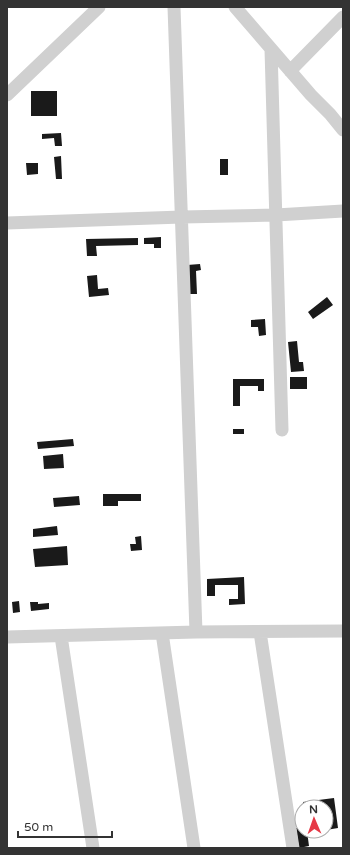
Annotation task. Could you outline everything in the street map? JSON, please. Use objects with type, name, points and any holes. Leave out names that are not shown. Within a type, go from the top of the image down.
[{"type":"street","points":[[7,95],[99,7]]},
{"type":"street","points":[[174,7],[196,632]]},
{"type":"street","points":[[235,7],[311,96],[330,114],[343,130]]},
{"type":"street","points":[[290,72],[343,17]]},
{"type":"street","points":[[271,49],[282,430]]},
{"type":"street","points":[[7,223],[182,216],[276,215],[343,211]]},
{"type":"street","points":[[7,637],[196,632],[343,631]]},
{"type":"street","points":[[260,632],[293,848]]},
{"type":"street","points":[[162,633],[194,848]]},
{"type":"street","points":[[61,636],[93,848]]},
{"type":"building","points":[[31,91],[57,91],[57,116],[31,116]]},
{"type":"building","points":[[61,133],[62,146],[55,146],[54,138],[42,139],[42,134]]},
{"type":"building","points":[[61,156],[62,179],[56,179],[54,157]]},
{"type":"building","points":[[220,159],[228,159],[228,175],[220,175]]},
{"type":"building","points":[[26,163],[38,163],[38,174],[27,175]]},
{"type":"building","points":[[161,237],[161,248],[154,248],[154,244],[144,244],[144,238]]},
{"type":"building","points":[[138,238],[138,245],[96,246],[97,256],[87,256],[86,239]]},
{"type":"building","points":[[200,264],[201,270],[196,271],[197,294],[189,294],[187,265]]},
{"type":"building","points":[[97,275],[98,289],[108,288],[109,295],[89,297],[87,276]]},
{"type":"building","points":[[327,297],[333,305],[313,319],[308,312]]},
{"type":"building","points":[[265,319],[266,335],[259,336],[258,327],[251,327],[251,320]]},
{"type":"building","points":[[297,341],[299,362],[303,362],[304,371],[291,372],[288,342]]},
{"type":"building","points":[[290,377],[307,377],[307,389],[290,389]]},
{"type":"building","points":[[233,379],[264,379],[264,391],[258,391],[258,386],[240,386],[240,406],[233,406]]},
{"type":"building","points":[[233,429],[244,429],[244,434],[233,434]]},
{"type":"building","points":[[73,439],[74,446],[38,449],[37,442]]},
{"type":"building","points":[[63,454],[64,468],[44,469],[43,456]]},
{"type":"building","points":[[103,494],[141,494],[141,501],[118,501],[118,506],[103,506]]},
{"type":"building","points":[[79,496],[80,505],[54,507],[53,498]]},
{"type":"building","points":[[57,526],[58,535],[33,537],[33,529]]},
{"type":"building","points":[[141,536],[142,550],[131,551],[130,544],[136,544],[135,537]]},
{"type":"building","points":[[67,546],[68,565],[35,567],[33,549]]},
{"type":"building","points":[[244,577],[245,604],[229,605],[229,599],[238,599],[238,585],[215,585],[215,596],[207,596],[207,579]]},
{"type":"building","points":[[19,601],[20,612],[13,613],[12,602]]},
{"type":"building","points":[[30,602],[38,602],[38,604],[49,603],[49,609],[31,611]]},
{"type":"building","points":[[334,798],[338,828],[334,829],[334,799],[326,799]]},
{"type":"building","points":[[298,839],[308,839],[309,846],[299,848]]}]
